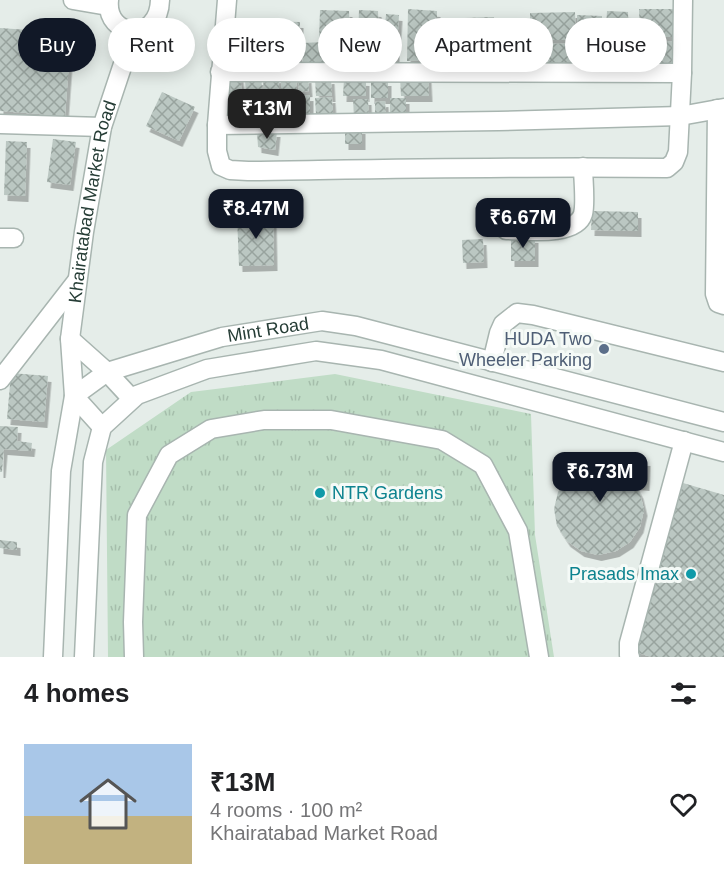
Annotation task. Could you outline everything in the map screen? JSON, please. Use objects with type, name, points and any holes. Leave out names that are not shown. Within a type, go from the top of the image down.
[{"type":"street","points":[[73,0],[109,3],[113,18]]},
{"type":"street","points":[[157,18],[160,11],[160,0]]},
{"type":"street","points":[[225,18],[227,0]]},
{"type":"street","points":[[682,0],[682,73],[678,152],[674,162],[667,168],[363,168],[248,171],[230,170],[221,166],[217,151],[220,72],[682,73]]},
{"type":"street","name":"Khairatabad Market Road","points":[[74,396],[70,339],[77,280],[102,127],[120,72]]},
{"type":"street","points":[[217,125],[680,116],[721,109],[720,261],[715,294],[718,303],[724,305]]},
{"type":"street","points":[[0,124],[102,127]]},
{"type":"street","points":[[506,230],[545,231],[570,228],[579,222],[584,212],[583,167]]},
{"type":"street","points":[[0,381],[77,280]]},
{"type":"street","points":[[492,362],[502,324],[517,313],[724,362]]},
{"type":"street","points":[[316,351],[322,321]]},
{"type":"street","name":"Mint Road","points":[[74,396],[108,372],[222,337],[322,321],[356,326],[724,422]]},
{"type":"street","points":[[70,339],[108,372],[132,399]]},
{"type":"street","name":"Mint Road","points":[[102,427],[137,395],[207,369],[316,351],[381,360],[724,452]]},
{"type":"street","points":[[74,396],[102,427],[93,462],[84,657]]},
{"type":"street","points":[[53,657],[61,471],[74,396]]},
{"type":"street","points":[[134,657],[137,515],[169,454],[211,429],[264,420],[331,420],[442,440],[483,465],[518,531],[539,657]]},
{"type":"street","points":[[630,657],[628,655],[629,643],[684,441]]},
{"type":"green space","name":"NTR Gardens","points":[[335,374],[531,414],[535,535],[554,657],[108,657],[106,450],[191,392]]},
{"type":"building","points":[[408,9],[437,11],[437,18],[414,18],[414,61],[407,61]]},
{"type":"building","points":[[639,9],[677,9],[679,37],[667,37],[667,18],[639,18]]},
{"type":"building","points":[[320,10],[349,11],[349,18],[320,18]]},
{"type":"building","points":[[359,10],[378,11],[378,18],[359,18]]},
{"type":"building","points":[[607,11],[628,12],[628,18],[607,18]]},
{"type":"building","points":[[575,12],[575,18],[565,18],[565,40],[553,40],[553,18],[530,18],[530,13]]},
{"type":"building","points":[[386,14],[399,15],[399,18],[386,18]]},
{"type":"building","points":[[577,15],[602,16],[602,18],[577,18]]},
{"type":"building","points":[[0,28],[18,29],[18,72],[68,72],[65,116],[0,111]]},
{"type":"building","points":[[667,41],[681,42],[680,65],[667,64]]},
{"type":"building","points":[[318,42],[318,65],[306,65],[306,43]]},
{"type":"building","points":[[553,44],[565,44],[565,65],[553,65]]},
{"type":"building","points":[[240,76],[242,94],[225,95],[223,77]]},
{"type":"building","points":[[296,76],[297,93],[281,94],[281,77]]},
{"type":"building","points":[[279,77],[279,95],[264,95],[263,78]]},
{"type":"building","points":[[308,77],[309,91],[299,92],[298,78]]},
{"type":"building","points":[[400,77],[428,77],[429,96],[401,96]]},
{"type":"building","points":[[331,78],[332,96],[316,96],[315,79]]},
{"type":"building","points":[[261,79],[263,94],[246,95],[245,80]]},
{"type":"building","points":[[344,79],[366,80],[366,96],[343,96]]},
{"type":"building","points":[[371,80],[388,80],[388,98],[371,98]]},
{"type":"building","points":[[162,92],[195,107],[179,141],[146,126]]},
{"type":"building","points":[[310,95],[310,113],[281,114],[281,96]]},
{"type":"building","points":[[263,97],[279,97],[278,114],[263,114]]},
{"type":"building","points":[[332,97],[333,113],[316,114],[315,98]]},
{"type":"building","points":[[249,98],[250,117],[229,118],[229,99]]},
{"type":"building","points":[[390,98],[406,98],[406,117],[390,117]]},
{"type":"building","points":[[353,99],[368,99],[369,118],[354,118]]},
{"type":"building","points":[[385,101],[386,116],[375,116],[375,102]]},
{"type":"building","points":[[345,128],[362,128],[362,144],[345,144]]},
{"type":"building","points":[[257,131],[277,131],[275,150],[258,147]]},
{"type":"building","points":[[53,139],[76,142],[70,185],[47,182]]},
{"type":"building","points":[[6,141],[27,142],[25,196],[4,195]]},
{"type":"building","points":[[524,203],[524,223],[504,224],[503,204]]},
{"type":"building","points":[[592,211],[638,212],[638,231],[591,230]]},
{"type":"building","points":[[273,214],[274,265],[239,266],[237,215]]},
{"type":"building","points":[[511,236],[535,237],[535,261],[511,261]]},
{"type":"building","points":[[483,239],[484,262],[463,263],[462,240]]},
{"type":"building","points":[[11,373],[48,376],[44,422],[7,419]]},
{"type":"building","points":[[0,426],[18,427],[17,441],[32,443],[31,451],[4,449],[2,472],[0,472]]},
{"type":"building","points":[[563,456],[647,460],[646,485],[635,484],[644,510],[640,527],[630,542],[616,551],[598,555],[581,551],[567,541],[557,526],[554,509],[558,492],[565,481],[562,481]]},
{"type":"building","name":"Prasads Imax","points":[[683,483],[724,495],[724,657],[652,657],[635,652]]},
{"type":"building","points":[[0,540],[17,542],[17,550],[0,548]]},
{"type":"place","name":"HUDA Two Wheeler Parking","points":[[604,349]]},
{"type":"place","name":"NTR Gardens","points":[[320,493]]},
{"type":"place","name":"Prasads Imax","points":[[691,574]]}]
